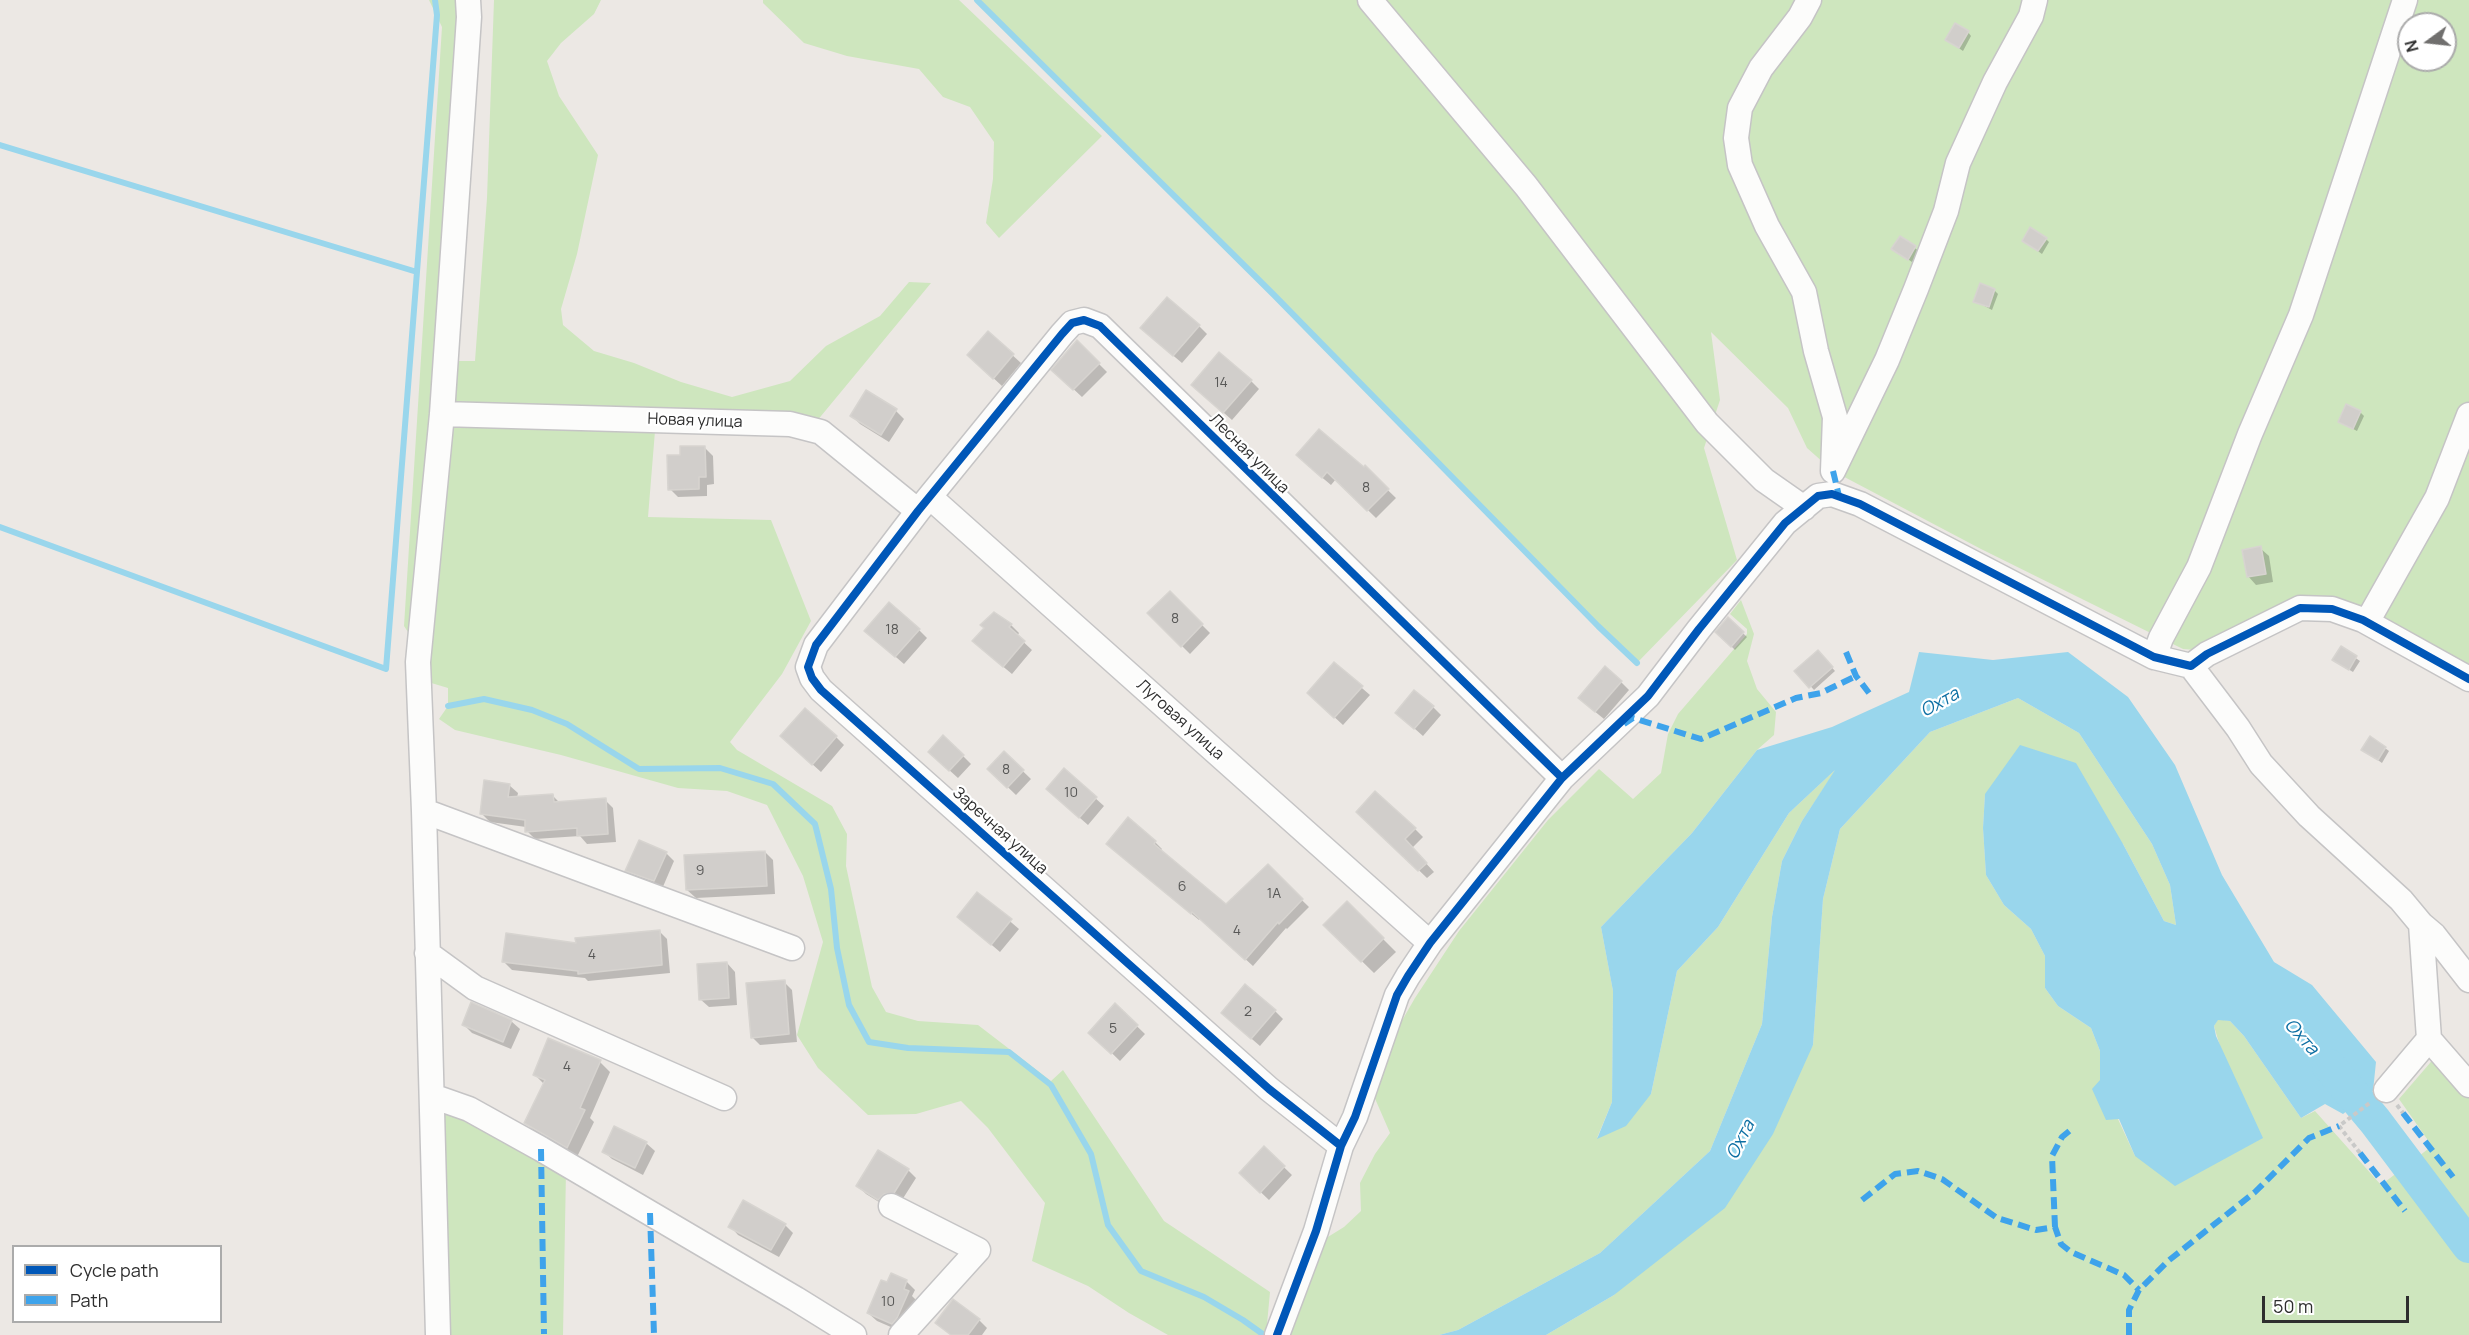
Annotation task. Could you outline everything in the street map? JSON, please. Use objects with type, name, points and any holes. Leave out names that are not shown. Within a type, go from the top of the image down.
[{"type":"street","points":[[438,1335],[418,662],[442,414],[469,17],[468,0]]},
{"type":"street","points":[[1370,0],[1526,186],[1707,423],[1764,480],[1804,508]]},
{"type":"street","points":[[1809,0],[1800,17],[1761,68],[1740,108],[1736,138],[1740,165],[1767,226],[1804,292],[1816,351],[1835,417],[1833,471],[1887,360],[1916,289],[1946,211],[1958,163],[1995,82],[2031,16],[2035,0]]},
{"type":"street","points":[[2154,657],[2199,567],[2250,434],[2301,315],[2405,0]]},
{"type":"street","name":"Лесная улица","points":[[924,504],[1072,323],[1084,320],[1093,322],[1100,326],[1562,778]]},
{"type":"street","name":"Новая улица","points":[[442,414],[790,424],[821,432],[924,504]]},
{"type":"street","points":[[2367,622],[2437,498],[2469,415]]},
{"type":"street","points":[[1277,1335],[1316,1231],[1341,1146],[1355,1117],[1397,995],[1430,943],[1562,778],[1648,696],[1749,565],[1785,523],[1818,496],[1832,494],[1850,500],[2154,657],[2190,666],[2238,728],[2261,764],[2309,816],[2401,900],[2421,924],[2434,934],[2469,980]]},
{"type":"street","name":"Луговая улица","points":[[924,504],[1430,943]]},
{"type":"street","name":"Заречная улица","points":[[924,504],[816,645],[808,667],[812,678],[821,690],[1242,1065],[1341,1146]]},
{"type":"street","points":[[2190,666],[2207,654],[2300,608],[2332,609],[2367,622],[2469,679]]},
{"type":"street","points":[[424,811],[792,948]]},
{"type":"street","points":[[2421,924],[2429,1040],[2469,1085]]},
{"type":"street","points":[[427,953],[476,988],[724,1098]]},
{"type":"street","points":[[2386,1090],[2429,1040]]},
{"type":"street","points":[[432,1096],[469,1109],[541,1149],[854,1335]]},
{"type":"street","points":[[891,1206],[978,1250],[901,1335]]},
{"type":"path","points":[[2360,1153],[2339,1126],[2386,1090]]},
{"type":"green space","points":[[429,0],[459,0],[461,19],[414,629],[408,632],[404,626],[442,27]]},
{"type":"green space","points":[[494,0],[601,0],[594,14],[561,43],[547,61],[559,96],[598,155],[577,254],[561,309],[563,325],[594,351],[634,363],[681,382],[732,397],[790,381],[826,346],[880,316],[909,282],[931,283],[807,433],[655,431],[648,517],[771,520],[811,621],[782,674],[730,742],[737,750],[832,806],[847,834],[846,866],[872,987],[886,1012],[918,1021],[978,1025],[1051,1081],[1063,1070],[1164,1221],[1270,1292],[1266,1335],[1168,1335],[1088,1286],[1032,1261],[1045,1203],[988,1128],[961,1101],[916,1114],[868,1115],[818,1068],[797,1035],[823,942],[803,876],[767,805],[727,791],[678,788],[561,755],[455,730],[439,719],[448,706],[448,688],[418,679],[448,361],[475,361],[487,198]]},
{"type":"green space","points":[[763,0],[959,0],[1102,136],[999,238],[986,223],[993,179],[994,142],[970,107],[943,97],[919,69],[847,56],[804,43],[763,3]]},
{"type":"green space","points":[[977,0],[2469,0],[2469,669],[2327,599],[2196,650],[2183,649],[1981,549],[1833,471],[1807,448],[1788,408],[1711,332],[1720,400],[1704,448],[1737,560],[1637,663],[1274,295]]},
{"type":"green space","points":[[1741,600],[1754,634],[1747,661],[1757,689],[1776,712],[1774,735],[1757,750],[1692,833],[1601,927],[1613,991],[1612,1102],[1597,1138],[1651,1094],[1677,971],[1718,927],[1789,813],[1837,768],[1802,821],[1782,861],[1772,917],[1762,1024],[1710,1151],[1600,1253],[1458,1330],[1439,1335],[1288,1335],[1323,1240],[1344,1227],[1361,1211],[1360,1183],[1375,1154],[1390,1133],[1373,1094],[1396,1031],[1415,998],[1459,931],[1548,820],[1599,769],[1633,799],[1661,773],[1668,734],[1678,714],[1747,634],[1747,629],[1730,614]]},
{"type":"green space","points":[[2018,698],[2079,733],[2152,844],[2170,885],[2176,925],[2164,921],[2123,844],[1985,794],[1983,828],[1986,875],[2004,905],[2031,929],[2045,956],[2045,988],[2058,1006],[2091,1028],[2100,1051],[2100,1080],[2135,1156],[2222,1053],[2214,1026],[2218,1019],[2230,1021],[2244,1036],[2301,1118],[2315,1111],[2381,1185],[2432,1146],[2399,1099],[2436,1056],[2469,1093],[2469,1335],[1546,1335],[1614,1295],[1813,1045],[1823,899],[1840,829],[1930,732]]},
{"type":"green space","points":[[439,1109],[566,1171],[563,1335],[426,1335]]},
{"type":"water","points":[[1919,652],[1993,660],[2068,652],[2128,697],[2175,765],[2222,875],[2274,962],[2312,985],[2376,1062],[2373,1091],[2343,1114],[2325,1104],[2301,1118],[2244,1036],[2230,1021],[2218,1020],[2214,1026],[2216,1036],[2263,1138],[2175,1186],[2135,1156],[2119,1119],[2106,1120],[2092,1089],[2100,1080],[2100,1051],[2091,1028],[2058,1006],[2045,988],[2045,956],[2031,929],[2004,905],[1986,875],[1983,828],[1985,794],[2020,745],[2076,763],[2164,921],[2176,925],[2170,885],[2152,844],[2079,733],[2018,698],[1930,732],[1840,829],[1823,899],[1813,1045],[1773,1134],[1725,1208],[1614,1295],[1546,1335],[1439,1335],[1458,1330],[1600,1253],[1710,1151],[1762,1024],[1772,917],[1782,861],[1802,821],[1835,770],[1789,813],[1718,927],[1677,971],[1651,1094],[1626,1126],[1597,1139],[1612,1102],[1613,991],[1601,927],[1692,833],[1757,750],[1832,727],[1909,692]]},
{"type":"building","points":[[1955,23],[1969,31],[1959,48],[1945,40]]},
{"type":"building","points":[[2030,227],[2047,238],[2038,251],[2022,241]]},
{"type":"building","points":[[1900,236],[1916,246],[1908,260],[1891,249]]},
{"type":"building","points":[[1980,283],[1995,289],[1989,307],[1973,302]]},
{"type":"building","points":[[1167,297],[1200,325],[1173,356],[1140,328]]},
{"type":"building","points":[[988,331],[1014,354],[993,379],[967,355]]},
{"type":"building","points":[[1077,340],[1100,363],[1073,390],[1051,370]]},
{"type":"building","points":[[1219,352],[1252,380],[1223,413],[1191,385]]},
{"type":"building","points":[[866,390],[897,409],[881,435],[850,416]]},
{"type":"building","points":[[2346,404],[2361,411],[2353,429],[2338,422]]},
{"type":"building","points":[[1319,429],[1364,467],[1365,465],[1389,489],[1367,511],[1327,472],[1322,478],[1296,455]]},
{"type":"building","points":[[680,446],[705,446],[706,477],[699,477],[699,489],[668,490],[667,455],[680,455]]},
{"type":"building","points":[[2261,546],[2266,574],[2247,577],[2242,550]]},
{"type":"building","points":[[1170,591],[1203,624],[1181,647],[1147,613]]},
{"type":"building","points":[[889,602],[920,629],[895,657],[864,631]]},
{"type":"building","points":[[994,612],[1012,624],[1009,627],[1025,641],[1003,667],[972,641],[984,628],[980,625]]},
{"type":"building","points":[[1728,617],[1744,632],[1731,647],[1715,632]]},
{"type":"building","points":[[2341,646],[2357,656],[2349,670],[2332,660]]},
{"type":"building","points":[[1818,650],[1833,667],[1809,688],[1794,671]]},
{"type":"building","points":[[1334,662],[1363,686],[1334,718],[1307,693]]},
{"type":"building","points":[[1605,666],[1622,681],[1595,712],[1578,698]]},
{"type":"building","points":[[1414,690],[1434,706],[1414,729],[1395,713]]},
{"type":"building","points":[[805,708],[837,736],[812,765],[780,736]]},
{"type":"building","points":[[943,735],[964,755],[949,771],[928,752]]},
{"type":"building","points":[[2370,736],[2386,747],[2378,760],[2361,750]]},
{"type":"building","points":[[1004,751],[1024,770],[1007,788],[987,769]]},
{"type":"building","points":[[1064,768],[1097,797],[1079,818],[1046,789]]},
{"type":"building","points":[[484,780],[510,784],[508,797],[553,794],[554,802],[606,798],[608,834],[577,836],[577,828],[525,832],[525,820],[480,814]]},
{"type":"building","points":[[1375,791],[1416,828],[1405,839],[1427,863],[1418,871],[1356,812]]},
{"type":"building","points":[[1128,817],[1156,841],[1154,844],[1226,904],[1268,864],[1303,899],[1279,924],[1278,922],[1245,960],[1192,912],[1191,914],[1106,844]]},
{"type":"building","points":[[639,840],[667,852],[654,881],[625,871]]},
{"type":"building","points":[[765,851],[767,886],[686,890],[684,855]]},
{"type":"building","points":[[977,892],[1012,919],[991,945],[957,917]]},
{"type":"building","points":[[1347,901],[1384,938],[1361,962],[1323,925]]},
{"type":"building","points":[[660,930],[662,965],[578,974],[578,971],[502,962],[506,933],[576,943],[575,938]]},
{"type":"building","points":[[727,962],[729,998],[699,1000],[697,964]]},
{"type":"building","points":[[785,980],[789,1034],[751,1038],[746,983]]},
{"type":"building","points":[[1245,984],[1276,1010],[1251,1039],[1221,1013]]},
{"type":"building","points":[[471,1002],[512,1020],[503,1042],[462,1025]]},
{"type":"building","points":[[1115,1003],[1138,1025],[1111,1054],[1088,1033]]},
{"type":"building","points":[[548,1038],[601,1060],[580,1108],[585,1110],[567,1148],[524,1123],[545,1080],[533,1075]]},
{"type":"building","points":[[614,1126],[647,1142],[635,1168],[602,1152]]},
{"type":"building","points":[[1264,1146],[1285,1166],[1260,1193],[1239,1173]]},
{"type":"building","points":[[878,1150],[909,1169],[894,1193],[884,1194],[878,1200],[856,1186]]},
{"type":"building","points":[[743,1200],[786,1224],[771,1250],[728,1227]]},
{"type":"building","points":[[891,1273],[907,1280],[904,1289],[909,1291],[892,1324],[867,1313],[881,1280],[887,1282]]},
{"type":"building","points":[[953,1299],[980,1319],[968,1335],[951,1335],[935,1323]]},
{"type":"waterway","points":[[0,527],[386,669],[437,15],[435,0]]},
{"type":"waterway","points":[[977,0],[1274,295],[1637,663]]},
{"type":"waterway","points":[[0,145],[417,272]]},
{"type":"waterway","points":[[448,706],[484,699],[532,710],[567,724],[639,769],[720,768],[773,784],[815,824],[831,889],[837,948],[849,1005],[869,1042],[908,1048],[1009,1052],[1051,1085],[1091,1154],[1108,1225],[1141,1271],[1204,1297],[1264,1335]]},
{"type":"waterway","name":"Охта","points":[[2329,1066],[2375,1121],[2469,1246]]},
{"type":"marked path","points":[[1833,471],[1839,496]]},
{"type":"marked path","points":[[1846,652],[1856,676],[1869,693]]},
{"type":"marked path","points":[[1624,724],[1633,718],[1701,739],[1796,698],[1821,693],[1856,676]]},
{"type":"marked path","points":[[2403,1113],[2453,1177]]},
{"type":"marked path","points":[[2129,1335],[2129,1310],[2139,1290],[2168,1261],[2255,1192],[2309,1138],[2339,1126]]},
{"type":"marked path","points":[[2055,1227],[2052,1156],[2062,1137],[2073,1128]]},
{"type":"marked path","points":[[541,1149],[544,1334]]},
{"type":"marked path","points":[[2360,1153],[2405,1211]]},
{"type":"marked path","points":[[1862,1200],[1895,1174],[1918,1171],[1942,1179],[1997,1218],[2036,1230],[2055,1227],[2061,1244],[2071,1252],[2124,1275],[2139,1290]]},
{"type":"marked path","points":[[650,1213],[654,1335]]},
{"type":"cycle path","points":[[1341,1146],[1269,1089],[821,690],[812,678],[808,667],[816,645],[918,511],[1062,334],[1072,323],[1084,320],[1100,326],[1562,778]]},
{"type":"cycle path","points":[[1277,1335],[1316,1231],[1341,1146],[1355,1117],[1397,995],[1408,976],[1430,943],[1562,778],[1648,696],[1785,523],[1818,496],[1832,494],[1860,504],[2154,657],[2191,666],[2207,654],[2300,608],[2332,609],[2363,620],[2469,679]]}]
